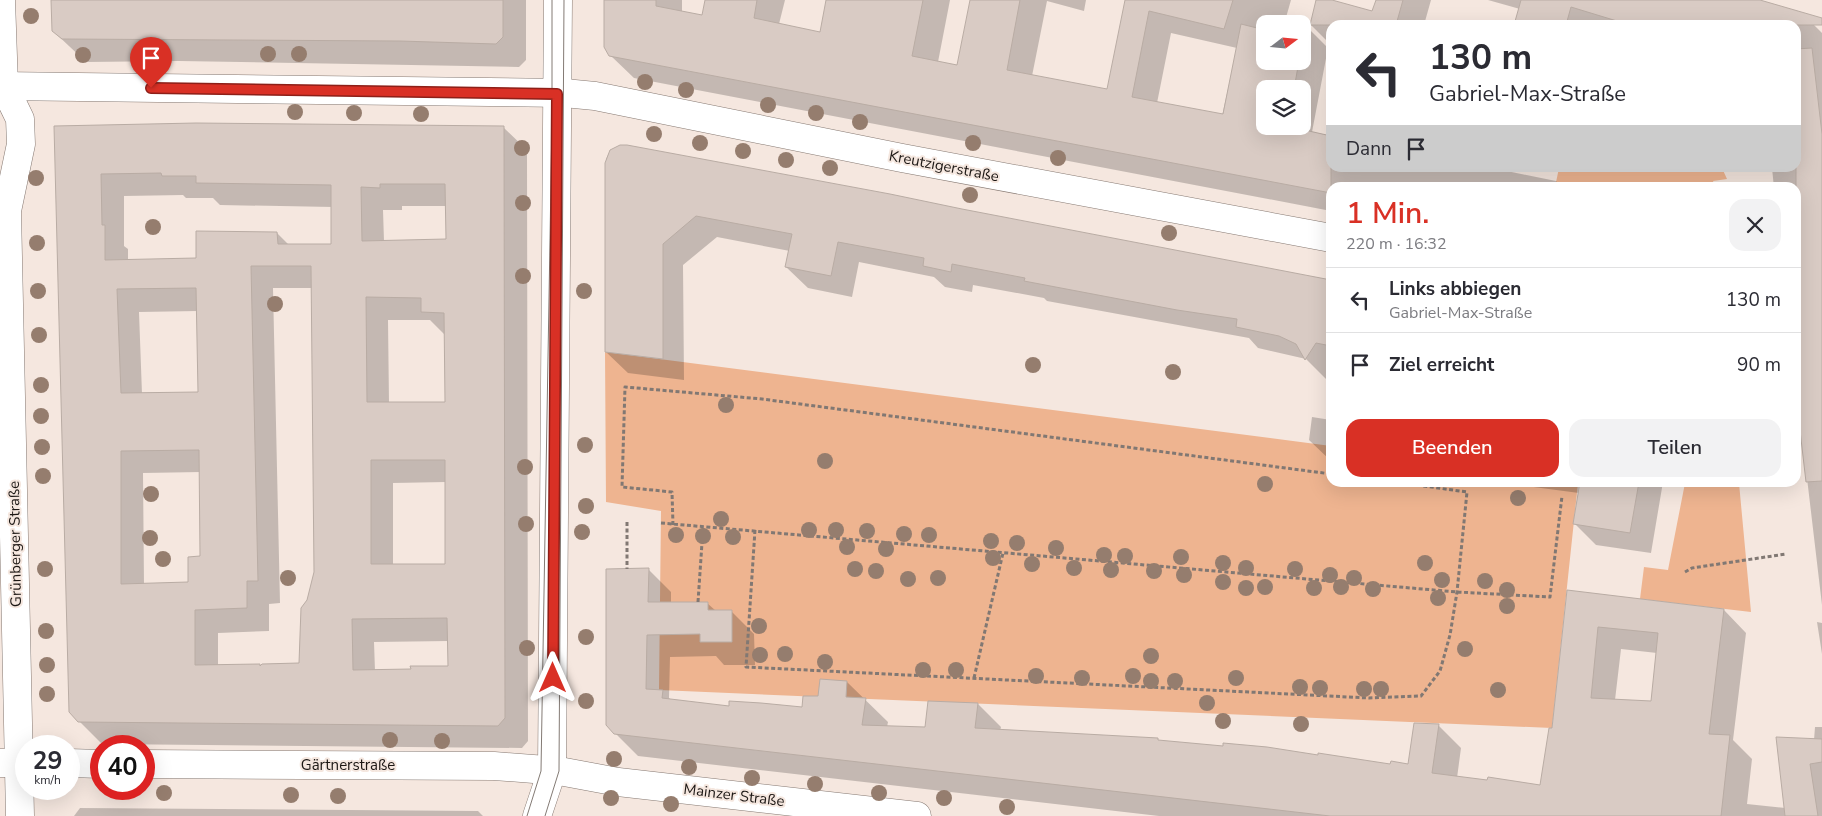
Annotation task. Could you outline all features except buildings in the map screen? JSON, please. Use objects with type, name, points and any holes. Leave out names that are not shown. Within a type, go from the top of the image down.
[{"type":"street","name":"Grünberger Straße","points":[[1,0],[1,89],[20,119],[21,144],[7,211],[15,763]]},
{"type":"street","points":[[537,816],[552,771],[558,0]]},
{"type":"street","name":"Kreutzigerstraße","points":[[1,89],[557,94],[595,96],[902,158],[1326,237]]},
{"type":"street","name":"Grünberger Straße","points":[[0,185],[7,211]]},
{"type":"street","name":"Gärtnerstraße","points":[[155,764],[494,766],[552,771]]},
{"type":"street","name":"Mainzer Straße","points":[[552,771],[618,782],[917,816]]},
{"type":"street","name":"Grünberger Straße","points":[[18,800],[20,816]]},
{"type":"path","points":[[673,525],[672,492],[622,488],[625,386],[762,399],[1326,473]]},
{"type":"path","points":[[755,530],[746,667],[1369,698],[1421,696],[1440,671],[1450,634],[1457,592],[1467,492],[1431,487]]},
{"type":"path","points":[[661,523],[1457,592],[1550,597],[1562,496]]},
{"type":"path","points":[[627,522],[627,569]]},
{"type":"path","points":[[698,602],[703,528]]},
{"type":"path","points":[[974,678],[1003,553]]},
{"type":"path","points":[[1685,572],[1692,568],[1786,554]]},
{"type":"shaded area","points":[[1558,172],[1724,172],[1727,179],[1713,182],[1556,182]]},
{"type":"shaded area","points":[[605,352],[1326,445],[1326,487],[1578,487],[1552,728],[659,690],[661,511],[606,502]]},
{"type":"shaded area","points":[[1684,487],[1739,487],[1751,612],[1640,599],[1644,567],[1668,570]]},
{"type":"tram line","points":[[527,816],[541,771],[552,121],[552,0]]},
{"type":"tram line","points":[[545,816],[559,771],[564,0]]},
{"type":"route","points":[[151,88],[557,94],[553,678]]}]
